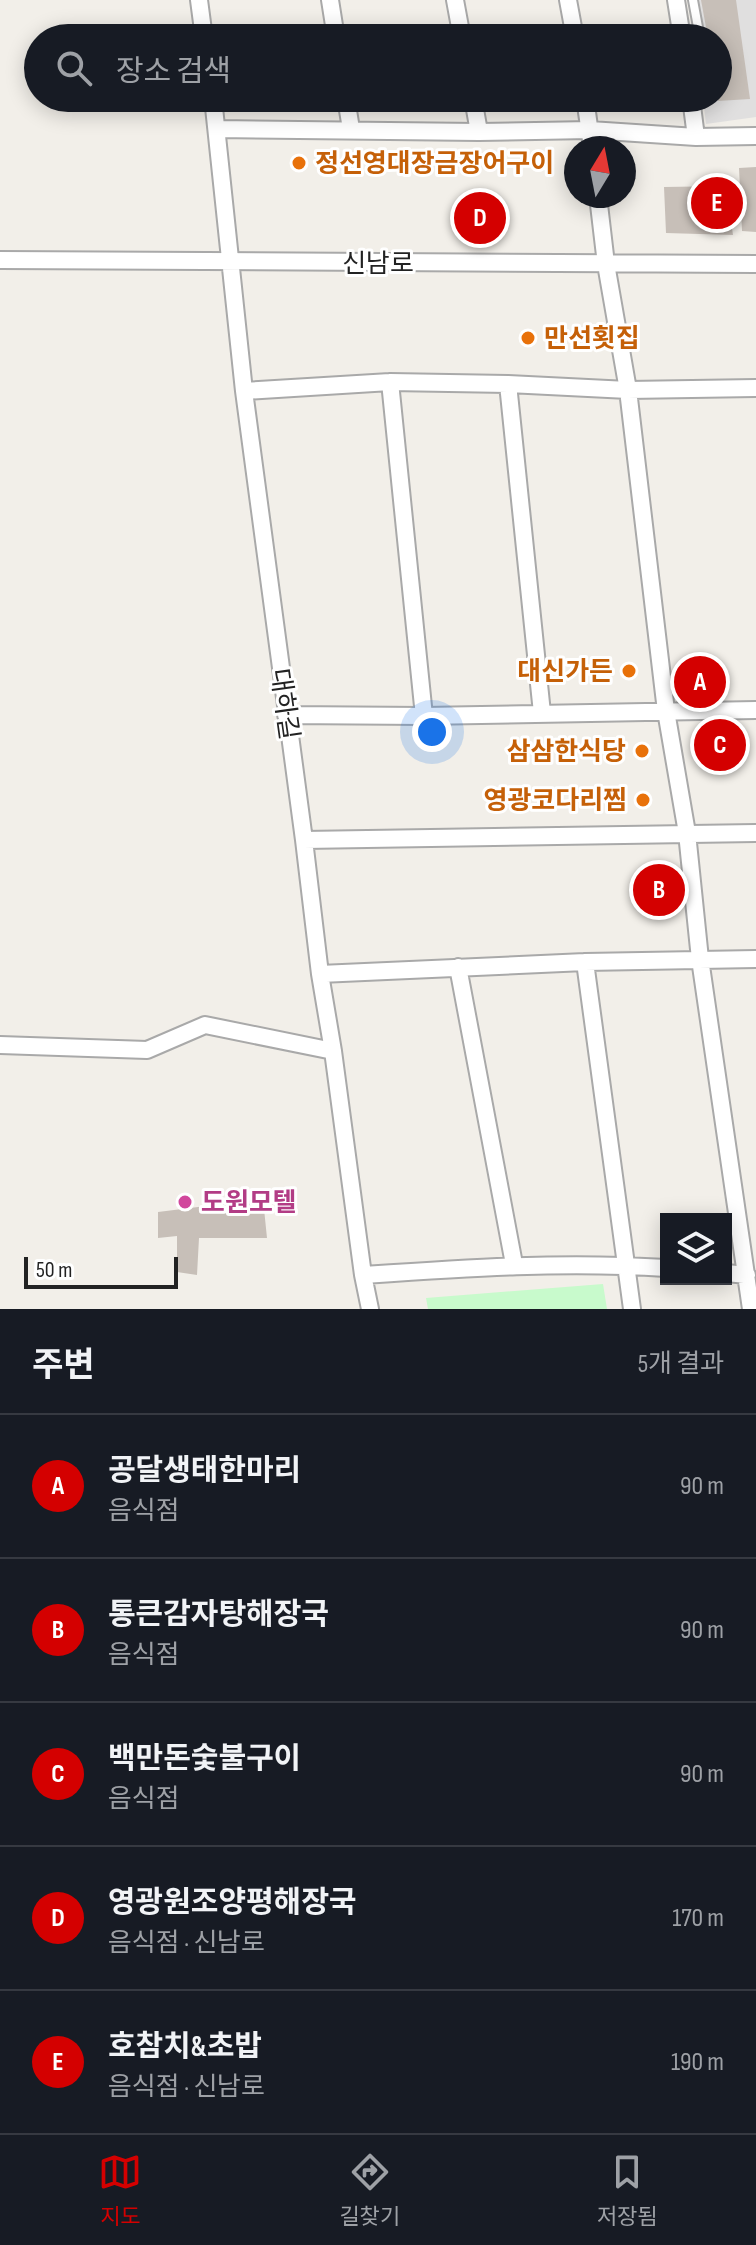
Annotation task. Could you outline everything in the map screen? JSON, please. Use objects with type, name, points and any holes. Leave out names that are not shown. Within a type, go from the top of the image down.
[{"type":"street","points":[[199,0],[202,24]]},
{"type":"street","points":[[330,0],[334,24]]},
{"type":"street","points":[[455,0],[459,24]]},
{"type":"street","points":[[568,0],[572,24]]},
{"type":"street","points":[[676,0],[680,24]]},
{"type":"street","name":"대하길","points":[[215,112],[244,391],[286,715],[320,974],[370,1309]]},
{"type":"street","points":[[348,112],[351,129]]},
{"type":"street","points":[[475,112],[479,132]]},
{"type":"street","points":[[587,112],[591,136]]},
{"type":"street","points":[[693,112],[696,137]]},
{"type":"street","points":[[217,129],[590,130],[696,137],[756,136]]},
{"type":"street","points":[[599,208],[628,390],[666,711],[687,833],[700,959],[751,1309]]},
{"type":"street","name":"신남로","points":[[0,260],[756,264]]},
{"type":"street","points":[[390,382],[424,716]]},
{"type":"street","points":[[244,391],[390,382],[628,390],[756,388]]},
{"type":"street","points":[[508,384],[542,713]]},
{"type":"street","points":[[286,715],[424,716],[756,710]]},
{"type":"street","points":[[304,840],[756,833]]},
{"type":"street","points":[[320,974],[585,962],[756,959]]},
{"type":"street","points":[[585,962],[632,1309]]},
{"type":"street","points":[[458,967],[514,1264]]},
{"type":"street","points":[[0,1045],[147,1050],[205,1025],[333,1051]]},
{"type":"street","points":[[363,1275],[514,1264],[660,1268]]},
{"type":"street","points":[[732,1274],[747,1275]]},
{"type":"lane","points":[[693,0],[697,24]]},
{"type":"shaded area","points":[[688,0],[756,0],[756,117],[706,124],[705,112],[732,112],[732,24],[692,24]]},
{"type":"green space","points":[[603,1284],[607,1309],[428,1309],[426,1298]]},
{"type":"building","points":[[701,0],[736,0],[750,99],[732,100],[732,24],[705,24]]},
{"type":"building","points":[[756,167],[756,232],[742,231],[739,168]]},
{"type":"building","points":[[726,186],[733,235],[666,233],[664,187]]},
{"type":"building","points":[[263,1199],[267,1238],[199,1238],[197,1275],[177,1272],[177,1236],[158,1238],[158,1212]]},
{"type":"place","name":"정선영대장금장어구이","points":[[299,163]]},
{"type":"place","name":"호참치&초밥","points":[[717,203]]},
{"type":"place","name":"영광원조양평해장국","points":[[480,218]]},
{"type":"place","name":"만선횟집","points":[[528,338]]},
{"type":"place","name":"대신가든","points":[[629,671]]},
{"type":"place","name":"공달생태한마리","points":[[700,682]]},
{"type":"place","name":"백만돈숯불구이","points":[[720,745]]},
{"type":"place","name":"삼삼한식당","points":[[642,751]]},
{"type":"place","name":"영광코다리찜","points":[[643,800]]},
{"type":"place","name":"통큰감자탕해장국","points":[[659,890]]},
{"type":"place","name":"도원모텔","points":[[185,1202]]}]
